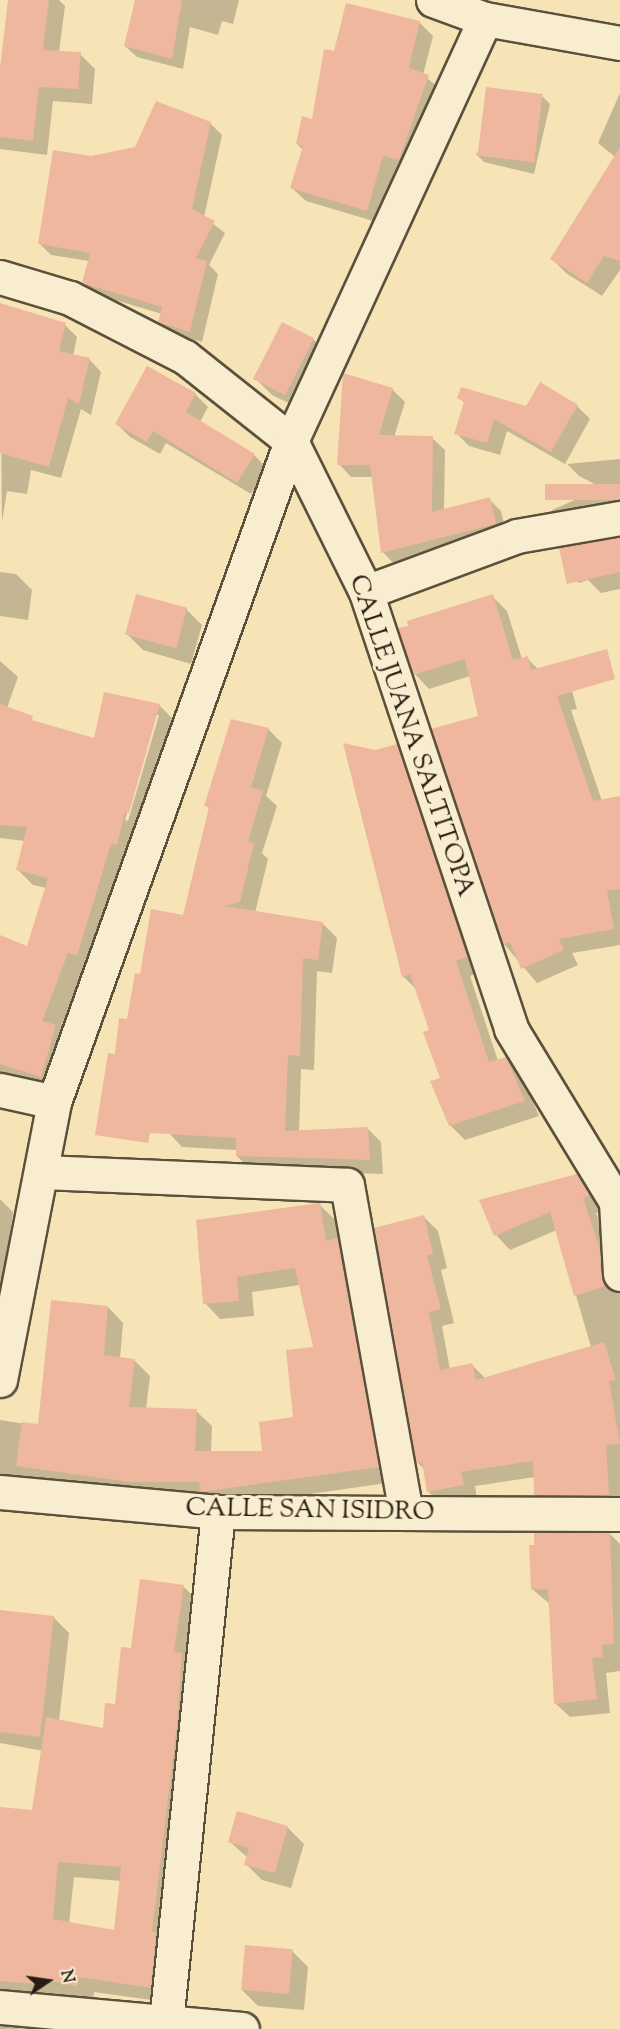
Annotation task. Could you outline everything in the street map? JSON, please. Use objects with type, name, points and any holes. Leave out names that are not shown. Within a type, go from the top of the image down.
[{"type":"street","points":[[433,0],[485,19],[620,43]]},
{"type":"street","points":[[0,1380],[54,1102],[291,441],[485,19]]},
{"type":"street","name":"CALLE JUANA SALTITOPA","points":[[0,277],[70,298],[185,357],[291,441],[366,592],[512,1029],[619,1200],[620,1274]]},
{"type":"street","points":[[366,592],[517,536],[620,518]]},
{"type":"street","points":[[0,1090],[54,1102]]},
{"type":"street","points":[[41,1172],[347,1185],[406,1513]]},
{"type":"street","name":"CALLE SAN ISIDRO","points":[[0,1492],[218,1512],[620,1514]]},
{"type":"street","points":[[166,2022],[218,1512]]},
{"type":"street","points":[[0,2007],[242,2029]]},
{"type":"building","points":[[8,0],[49,0],[43,50],[81,52],[78,89],[39,87],[33,141],[0,137],[0,68]]},
{"type":"building","points":[[135,0],[182,0],[172,59],[124,46]]},
{"type":"building","points":[[346,3],[420,21],[409,68],[429,75],[399,160],[383,156],[367,211],[290,188],[303,146],[296,144],[302,116],[312,119],[324,49],[334,51]]},
{"type":"building","points":[[486,87],[543,94],[534,162],[478,155]]},
{"type":"building","points":[[156,101],[211,122],[192,209],[215,221],[196,258],[207,261],[190,332],[158,322],[162,307],[82,283],[90,253],[38,244],[53,150],[91,156],[135,147]]},
{"type":"building","points":[[620,147],[620,261],[604,256],[587,283],[550,259]]},
{"type":"building","points":[[0,303],[66,323],[59,351],[90,358],[79,404],[68,398],[49,467],[0,453]]},
{"type":"building","points":[[282,322],[314,338],[285,395],[253,379]]},
{"type":"building","points":[[147,366],[196,393],[186,412],[255,454],[237,483],[153,431],[147,442],[115,424]]},
{"type":"building","points":[[343,373],[393,388],[379,435],[433,436],[432,512],[490,497],[496,524],[381,553],[370,465],[337,465]]},
{"type":"building","points":[[540,382],[578,405],[551,452],[494,419],[487,443],[454,434],[464,402],[457,398],[461,387],[526,406]]},
{"type":"building","points":[[545,484],[620,484],[620,500],[545,500]]},
{"type":"building","points":[[620,537],[620,572],[567,584],[559,548]]},
{"type":"building","points":[[136,594],[187,608],[176,648],[125,635]]},
{"type":"building","points":[[493,594],[513,660],[528,656],[531,670],[607,649],[615,679],[557,696],[593,801],[620,796],[620,889],[607,891],[614,929],[559,939],[564,950],[521,969],[510,942],[503,945],[431,729],[478,716],[465,659],[413,675],[398,628],[408,626],[407,621]]},
{"type":"building","points":[[104,692],[160,704],[129,813],[125,812],[117,845],[111,844],[77,956],[68,953],[42,1021],[56,1025],[41,1077],[0,1064],[0,935],[27,946],[48,878],[16,870],[27,827],[0,825],[0,704],[33,716],[32,720],[94,738]]},
{"type":"building","points":[[231,719],[269,728],[251,787],[263,791],[248,842],[254,843],[240,902],[225,906],[323,922],[318,960],[303,958],[300,1056],[288,1055],[285,1131],[368,1127],[370,1160],[236,1156],[236,1138],[150,1133],[148,1143],[95,1135],[108,1053],[115,1054],[119,1018],[127,1019],[135,973],[140,974],[151,909],[183,915],[209,807],[204,806]]},
{"type":"building","points":[[343,743],[375,750],[397,744],[467,957],[456,961],[489,1062],[506,1057],[525,1101],[449,1126],[430,1081],[440,1078],[423,1032],[429,1030],[410,974],[402,977]]},
{"type":"building","points":[[577,1174],[590,1195],[583,1198],[600,1249],[601,1275],[606,1286],[574,1296],[550,1212],[494,1236],[479,1200]]},
{"type":"building","points":[[320,1203],[326,1241],[337,1238],[379,1467],[201,1492],[199,1482],[130,1482],[16,1466],[22,1422],[38,1424],[51,1300],[108,1306],[104,1355],[135,1359],[129,1407],[197,1409],[195,1451],[262,1451],[259,1422],[293,1417],[286,1350],[313,1347],[295,1268],[237,1277],[239,1301],[203,1304],[196,1220]]},
{"type":"building","points":[[424,1215],[433,1254],[427,1255],[441,1309],[429,1312],[440,1370],[472,1363],[476,1380],[604,1342],[616,1380],[609,1381],[620,1444],[606,1445],[609,1495],[534,1495],[533,1461],[461,1472],[464,1485],[427,1492],[422,1462],[416,1463],[374,1228]]},
{"type":"building","points":[[534,1532],[610,1533],[614,1644],[602,1645],[603,1657],[592,1658],[597,1699],[554,1704],[548,1589],[531,1590],[529,1545],[534,1545]]},
{"type":"building","points":[[140,1579],[184,1585],[174,1652],[182,1653],[177,1725],[152,1932],[156,1932],[151,1988],[79,1977],[77,1986],[36,1978],[36,1984],[0,1981],[0,1807],[32,1810],[46,1717],[103,1728],[105,1703],[115,1704],[121,1647],[131,1648]],"holes":[[[58,1862],[121,1867],[114,1930],[53,1919]]]},
{"type":"building","points":[[0,1610],[54,1616],[40,1737],[0,1732]]},
{"type":"building","points":[[237,1811],[288,1826],[275,1873],[244,1865],[249,1848],[228,1842]]},
{"type":"building","points":[[245,1945],[293,1949],[289,1994],[241,1990]]}]
